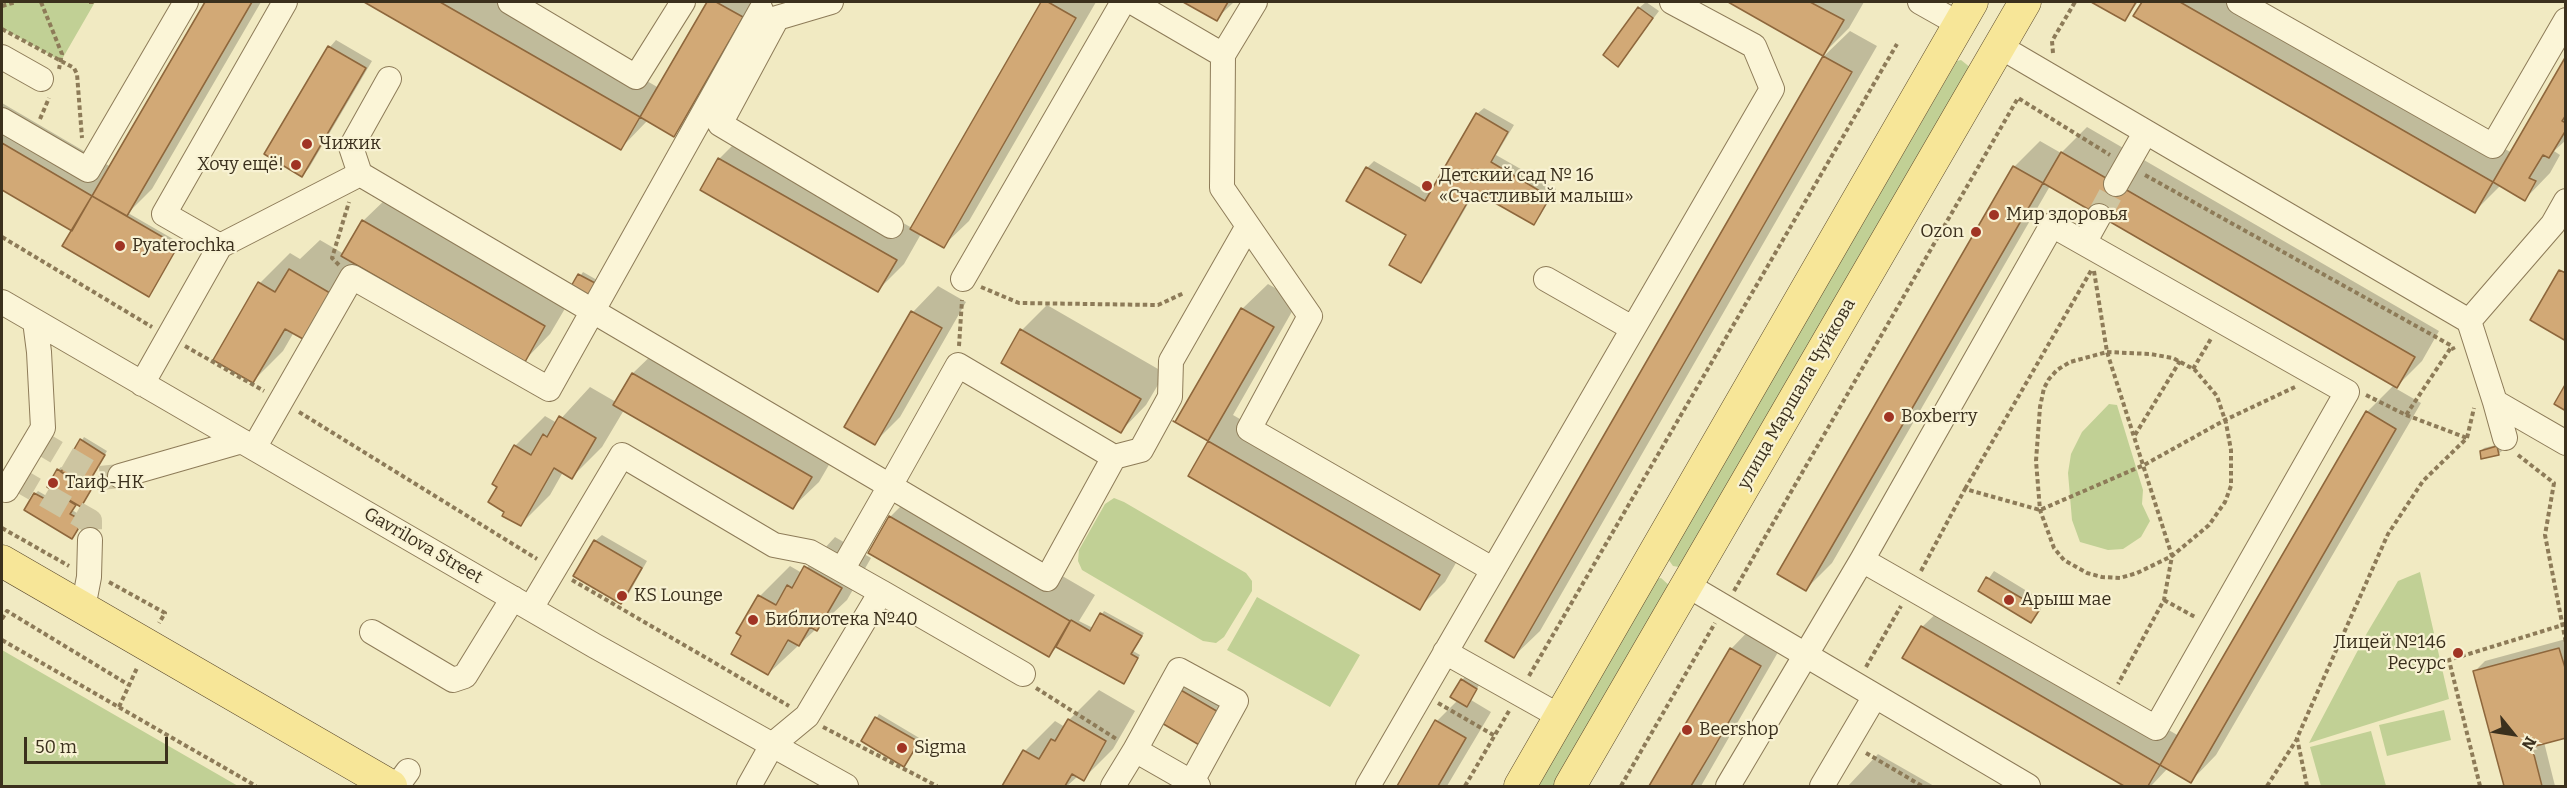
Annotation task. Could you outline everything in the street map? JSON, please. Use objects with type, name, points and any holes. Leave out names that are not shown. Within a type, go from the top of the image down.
[{"type":"main road","name":"улица Маршала Чуйкова","points":[[1570,786],[2025,2]]},
{"type":"main road","points":[[1520,786],[1965,13],[1999,46]]},
{"type":"main road","points":[[2,561],[83,608],[399,781]]},
{"type":"main road","points":[[1648,563],[1687,585]]},
{"type":"street","points":[[2,120],[88,170],[186,2]]},
{"type":"street","points":[[220,246],[164,214],[285,2]]},
{"type":"street","points":[[510,2],[636,77],[683,2]]},
{"type":"street","points":[[762,10],[831,2]]},
{"type":"street","points":[[963,279],[1123,2]]},
{"type":"street","points":[[1132,2],[1223,55]]},
{"type":"street","points":[[1255,2],[1223,55],[1222,188],[1310,316],[1249,429],[1492,569]]},
{"type":"street","points":[[1920,2],[1965,13]]},
{"type":"street","points":[[2239,2],[2493,146],[2565,20]]},
{"type":"street","points":[[1368,786],[1772,89],[1754,46],[1684,4]]},
{"type":"street","points":[[762,10],[720,124],[891,226]]},
{"type":"street","points":[[120,476],[248,444],[352,277],[549,389],[762,10]]},
{"type":"street","points":[[1999,46],[2469,321],[2505,438]]},
{"type":"street","points":[[2,57],[40,79]]},
{"type":"street","points":[[389,79],[351,147],[360,174],[1047,579],[1114,457]]},
{"type":"street","points":[[2116,184],[2145,133]]},
{"type":"street","points":[[142,384],[220,246],[360,174]]},
{"type":"street","points":[[2469,321],[2559,228],[2565,201]]},
{"type":"street","points":[[2084,243],[2099,216]]},
{"type":"street","points":[[1728,786],[1862,560],[2052,225],[2347,392],[2156,728],[1862,560]]},
{"type":"street","points":[[842,570],[957,365],[1114,457],[1141,450],[1170,397],[1171,361],[1248,226]]},
{"type":"street","points":[[1546,279],[1632,328]]},
{"type":"street","name":"Gavrilova Street","points":[[2,302],[522,603],[589,655],[772,745],[846,786]]},
{"type":"street","points":[[4,490],[43,428],[39,352],[34,321]]},
{"type":"street","points":[[2495,402],[2565,443]]},
{"type":"street","points":[[372,633],[453,680],[465,676],[522,603],[622,455],[774,544],[810,552],[1023,674]]},
{"type":"street","points":[[83,608],[89,577],[90,540]]},
{"type":"street","points":[[1687,585],[2028,786]]},
{"type":"street","points":[[749,786],[772,745],[807,716],[881,592]]},
{"type":"street","points":[[1445,652],[1561,717]]},
{"type":"street","points":[[1113,786],[1179,670],[1236,701],[1194,784],[1135,750]]},
{"type":"street","points":[[1822,786],[1848,742],[1866,690]]},
{"type":"path","points":[[2,6],[16,2]]},
{"type":"path","points":[[89,2],[95,2]]},
{"type":"path","points":[[2052,41],[2075,2]]},
{"type":"path","points":[[1465,786],[1897,44]]},
{"type":"path","points":[[1622,786],[2018,99]]},
{"type":"path","points":[[352,277],[332,258],[360,174]]},
{"type":"path","points":[[2,237],[168,337]]},
{"type":"path","points":[[1866,690],[1911,589],[1965,489],[2094,267],[2107,352],[2145,465],[2172,556],[2164,600],[2109,701]]},
{"type":"path","points":[[957,365],[963,279],[1019,303],[1158,305],[1218,279]]},
{"type":"path","points":[[2193,369],[2221,321]]},
{"type":"path","points":[[2406,415],[2469,321]]},
{"type":"path","points":[[2107,352],[2150,354],[2173,358],[2193,369],[2217,396],[2225,420],[2231,450],[2231,486],[2225,502],[2209,525],[2172,556],[2137,573],[2121,578],[2102,577],[2087,573],[2064,560],[2054,548],[2040,510],[2036,461],[2044,388],[2057,370],[2070,362],[2107,352]]},
{"type":"path","points":[[2135,436],[2180,361]]},
{"type":"path","points":[[1965,489],[2040,510],[2145,465],[2225,420],[2319,376]]},
{"type":"path","points":[[2347,392],[2359,392],[2406,415],[2467,438]]},
{"type":"path","points":[[2505,438],[2510,449],[2554,483],[2545,535],[2565,643]]},
{"type":"path","points":[[2164,600],[2213,627]]},
{"type":"path","points":[[2,619],[7,611],[129,685]]},
{"type":"path","points":[[2480,786],[2449,660],[2563,625]]},
{"type":"path","points":[[2,640],[256,786]]},
{"type":"path","points":[[118,707],[138,665]]},
{"type":"path","points":[[1023,674],[1034,686],[1135,750]]},
{"type":"path","points":[[1422,693],[1495,736]]},
{"type":"path","points":[[2267,786],[2297,738]]},
{"type":"path","points":[[1848,742],[1922,786]]},
{"type":"green space","points":[[2,2],[95,2],[61,61],[2,28]]},
{"type":"green space","points":[[1961,60],[1971,68],[1679,567],[1673,566],[1668,559],[1957,61]]},
{"type":"green space","points":[[2109,404],[2117,405],[2143,490],[2142,504],[2150,521],[2141,537],[2123,549],[2108,550],[2080,542],[2072,520],[2068,473],[2071,454],[2082,432]]},
{"type":"green space","points":[[1114,498],[1246,573],[1252,581],[1252,591],[1224,637],[1216,643],[1203,641],[1082,570],[1078,561],[1079,550],[1105,504]]},
{"type":"green space","points":[[2420,572],[2449,699],[2309,743],[2367,633],[2398,581]]},
{"type":"green space","points":[[1661,578],[1671,587],[1557,786],[1535,786],[1655,579]]},
{"type":"green space","points":[[1257,597],[1360,655],[1330,707],[1227,650]]},
{"type":"green space","points":[[2,650],[238,786],[2,786]]},
{"type":"green space","points":[[2444,710],[2451,740],[2387,756],[2379,725]]},
{"type":"green space","points":[[2371,731],[2386,786],[2321,786],[2310,747]]},
{"type":"building","points":[[205,2],[252,2],[127,216],[92,196]]},
{"type":"building","points":[[364,2],[440,2],[640,117],[621,150]]},
{"type":"building","points":[[707,2],[716,2],[743,17],[674,137],[640,117]]},
{"type":"building","points":[[1041,2],[1048,2],[1076,18],[944,248],[910,229]]},
{"type":"building","points":[[1183,2],[1228,2],[1217,21]]},
{"type":"building","points":[[1728,2],[1810,2],[1844,20],[1823,56]]},
{"type":"building","points":[[2091,2],[2136,2],[2125,21]]},
{"type":"building","points":[[2142,2],[2180,2],[2493,182],[2475,213],[2133,16]]},
{"type":"building","points":[[1638,7],[1653,18],[1618,67],[1603,55]]},
{"type":"building","points":[[328,46],[366,68],[302,177],[264,154]]},
{"type":"building","points":[[1823,56],[1852,72],[1514,658],[1485,641]]},
{"type":"building","points":[[2566,56],[2566,115],[2562,121],[2566,123],[2566,130],[2549,158],[2543,155],[2529,178],[2536,181],[2525,201],[2493,182]]},
{"type":"building","points":[[1476,113],[1508,132],[1491,162],[1550,197],[1534,225],[1474,191],[1421,283],[1389,265],[1406,235],[1346,201],[1366,167],[1425,201]]},
{"type":"building","points":[[2,143],[92,196],[72,231],[2,190]]},
{"type":"building","points":[[2061,152],[2415,357],[2397,388],[2043,183]]},
{"type":"building","points":[[718,158],[897,260],[878,292],[700,190]]},
{"type":"building","points":[[2013,166],[2043,183],[1806,591],[1777,574]]},
{"type":"building","points":[[92,196],[178,246],[149,297],[62,246]]},
{"type":"building","points":[[362,220],[545,326],[525,362],[341,256]]},
{"type":"building","points":[[289,269],[330,293],[303,339],[285,329],[253,383],[213,360],[258,282],[275,292]]},
{"type":"building","points":[[2559,270],[2566,273],[2566,341],[2530,320]]},
{"type":"building","points":[[578,274],[595,283],[587,298],[570,288]]},
{"type":"building","points":[[1241,308],[1274,327],[1208,441],[1173,421],[1175,422]]},
{"type":"building","points":[[911,311],[942,328],[875,445],[844,427]]},
{"type":"building","points":[[1020,329],[1141,399],[1121,433],[1001,363]]},
{"type":"building","points":[[632,373],[812,477],[793,509],[613,405]]},
{"type":"building","points":[[2566,383],[2566,411],[2554,404]]},
{"type":"building","points":[[2366,411],[2396,429],[2191,783],[2160,765]]},
{"type":"building","points":[[559,416],[596,438],[572,479],[554,468],[521,526],[502,516],[504,512],[488,502],[497,487],[492,484],[514,445],[531,455],[543,434],[547,437]]},
{"type":"building","points":[[80,439],[105,455],[86,487],[61,472]]},
{"type":"building","points":[[1208,441],[1440,575],[1420,610],[1188,476]]},
{"type":"building","points":[[2497,446],[2499,455],[2481,459],[2480,451]]},
{"type":"building","points":[[57,469],[91,490],[81,507],[47,487]]},
{"type":"building","points":[[52,491],[76,505],[70,514],[83,521],[72,539],[24,510],[34,493],[47,500]]},
{"type":"building","points":[[889,516],[1070,621],[1049,657],[868,553]]},
{"type":"building","points":[[594,540],[642,568],[621,604],[573,576]]},
{"type":"building","points":[[804,566],[842,588],[817,631],[810,627],[799,646],[788,640],[768,675],[731,654],[741,636],[736,633],[758,595],[776,605],[787,585],[792,588]]},
{"type":"building","points":[[1986,577],[2040,609],[2031,623],[1978,591]]},
{"type":"building","points":[[1100,613],[1142,636],[1131,654],[1138,658],[1124,684],[1056,647],[1071,620],[1090,631]]},
{"type":"building","points":[[1921,626],[2160,765],[2148,786],[2124,786],[1902,658]]},
{"type":"building","points":[[1730,648],[1761,666],[1712,751],[1691,786],[1649,786]]},
{"type":"building","points":[[2559,648],[2566,671],[2566,738],[2532,747],[2542,786],[2504,786],[2473,671]]},
{"type":"building","points":[[1461,679],[1477,689],[1467,707],[1450,697]]},
{"type":"building","points":[[1179,689],[1220,713],[1201,746],[1160,722]]},
{"type":"building","points":[[875,717],[919,742],[904,767],[861,741]]},
{"type":"building","points":[[1068,719],[1106,741],[1084,781],[1072,774],[1065,786],[1002,786],[1023,750],[1039,759],[1051,739],[1055,741]]},
{"type":"building","points":[[1435,720],[1466,738],[1438,786],[1397,786]]},
{"type":"tunnel","points":[[2099,216],[2116,184]]},
{"type":"tunnel","points":[[36,440],[100,478],[120,476]]},
{"type":"tunnel","points":[[14,477],[90,521],[90,540]]},
{"type":"place","name":"Чижик","points":[[307,144]]},
{"type":"place","name":"Хочу ещё!","points":[[296,165]]},
{"type":"place","name":"Детский сад № 16 «Счастливый малыш»","points":[[1427,186]]},
{"type":"place","name":"Мир здоровья","points":[[1994,215]]},
{"type":"place","name":"Ozon","points":[[1976,232]]},
{"type":"place","name":"Pyaterochka","points":[[120,246]]},
{"type":"place","name":"Boxberry","points":[[1889,417]]},
{"type":"place","name":"Таиф-НК","points":[[53,483]]},
{"type":"place","name":"KS Lounge","points":[[622,596]]},
{"type":"place","name":"Арыш мае","points":[[2009,600]]},
{"type":"place","name":"Библиотека №40","points":[[753,620]]},
{"type":"place","name":"Лицей №146 Ресурс","points":[[2458,653]]},
{"type":"place","name":"Beershop","points":[[1687,730]]},
{"type":"place","name":"Sigma","points":[[902,748]]}]
